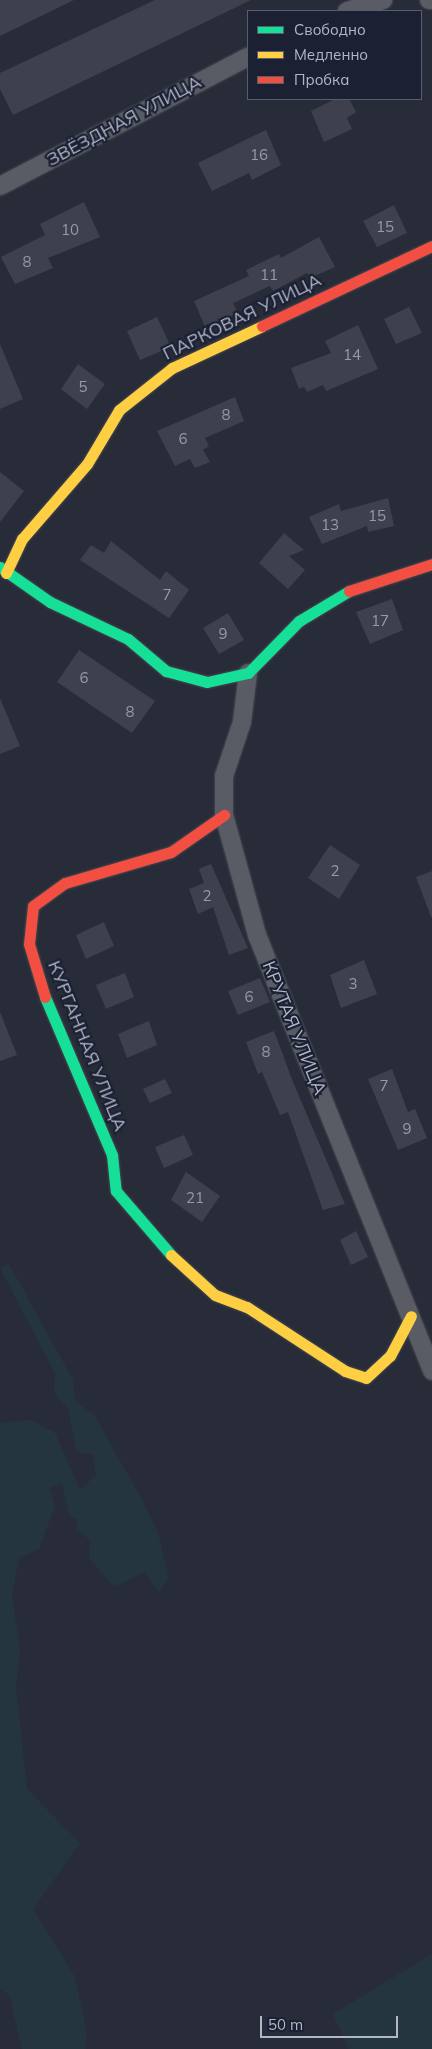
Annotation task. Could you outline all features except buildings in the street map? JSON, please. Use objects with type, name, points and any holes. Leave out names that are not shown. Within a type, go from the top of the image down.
[{"type":"street","points":[[350,10],[383,0]]},
{"type":"street","name":"ЗВЁЗДНАЯ УЛИЦА","points":[[0,186],[247,58]]},
{"type":"street","name":"ПАРКОВАЯ УЛИЦА","points":[[3,570],[22,539],[88,464],[119,410],[172,368],[432,246]]},
{"type":"street","points":[[3,570],[50,602],[128,639],[166,672],[207,682],[248,674],[299,620],[358,586],[432,564]]},
{"type":"street","name":"КРУТАЯ УЛИЦА","points":[[248,674],[242,722],[224,776],[224,815],[257,936],[363,1207],[411,1316],[432,1371]]},
{"type":"street","name":"КУРГАННАЯ УЛИЦА","points":[[224,815],[172,852],[65,883],[32,906],[29,944],[41,986],[112,1155],[122,1203],[215,1295],[247,1307],[345,1371],[366,1378],[390,1356],[411,1316]]},
{"type":"shaded area","points":[[9,1264],[73,1380],[75,1401],[94,1415],[141,1498],[158,1533],[169,1578],[159,1592],[144,1572],[114,1587],[89,1558],[90,1540],[76,1529],[77,1520],[69,1515],[62,1483],[49,1488],[55,1506],[39,1549],[19,1558],[12,1596],[20,1650],[16,1687],[27,1789],[80,1843],[33,1909],[75,1977],[87,2034],[85,2049],[22,2049],[9,1994],[0,1990],[0,1423],[31,1420],[55,1433],[80,1490],[96,1475],[93,1454],[77,1452],[68,1409],[54,1392],[55,1373],[0,1268]]},
{"type":"shaded area","points":[[432,1954],[432,2049],[349,2049],[333,2014]]},
{"type":"traffic: fast","points":[[0,567],[50,602],[128,639],[166,671],[207,682],[248,673],[299,621],[349,591]]},
{"type":"traffic: fast","points":[[45,997],[112,1155],[116,1191],[171,1255]]},
{"type":"traffic: slow","points":[[6,573],[22,539],[87,464],[119,410],[172,368],[262,326]]},
{"type":"traffic: slow","points":[[171,1255],[215,1295],[247,1307],[345,1371],[366,1378],[390,1356],[411,1316]]},
{"type":"traffic: jam","points":[[262,326],[432,246]]},
{"type":"traffic: jam","points":[[349,591],[432,564]]},
{"type":"traffic: jam","points":[[45,997],[29,944],[33,906],[65,883],[171,852],[224,815]]}]
